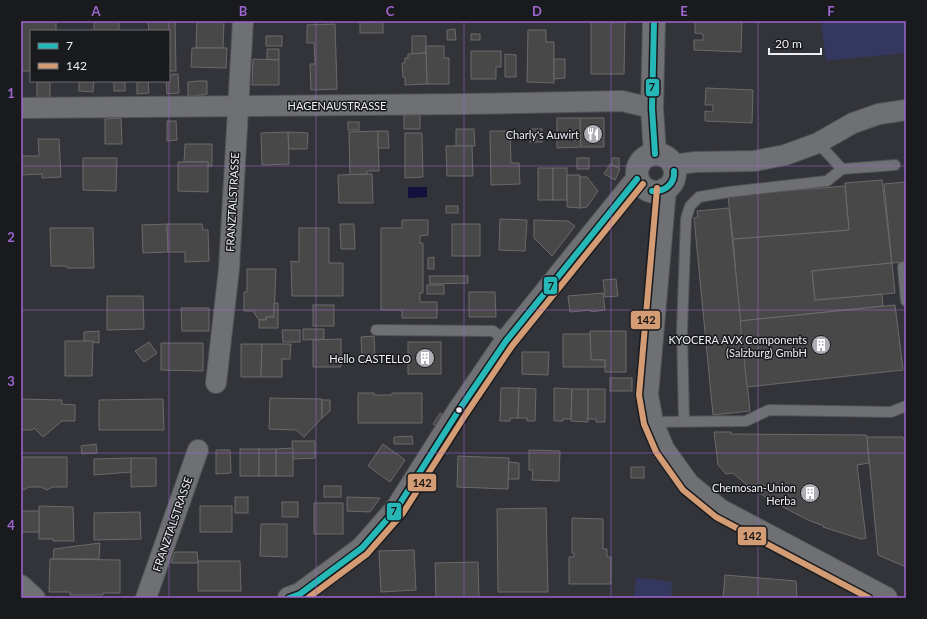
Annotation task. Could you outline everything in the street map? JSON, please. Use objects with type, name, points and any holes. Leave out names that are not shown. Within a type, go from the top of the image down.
[{"type":"street","name":"FRANZTALSTRASSE","points":[[216,383],[229,269],[243,21]]},
{"type":"street","points":[[654,21],[652,108],[664,159],[674,170],[673,181],[665,189],[660,192],[649,191],[644,188],[637,179],[636,173],[640,162],[644,158],[664,159],[695,162],[754,161],[785,155],[818,143],[853,123],[879,114],[906,110]]},
{"type":"street","name":"HAGENAUSTRASSE","points":[[21,108],[622,101],[652,108]]},
{"type":"street","points":[[289,598],[300,594],[362,548],[397,508],[458,410],[506,341],[637,179]]},
{"type":"street","points":[[665,189],[647,395],[652,422],[663,449],[688,484],[720,510],[886,598]]},
{"type":"street","name":"FRANZTALSTRASSE","points":[[146,598],[198,450]]},
{"type":"street","points":[[21,585],[35,598]]},
{"type":"lane","points":[[818,143],[842,169]]},
{"type":"lane","points":[[684,421],[682,330],[686,219],[690,206],[700,197],[729,192],[827,181],[842,169],[895,165]]},
{"type":"lane","points":[[903,267],[906,301]]},
{"type":"lane","points":[[376,330],[493,331],[506,341]]},
{"type":"lane","points":[[652,422],[746,421],[769,410],[891,412],[906,406]]},
{"type":"shaded area","points":[[821,21],[906,21],[906,53],[826,61]]},
{"type":"shaded area","points":[[408,187],[427,187],[427,197],[408,198]]},
{"type":"shaded area","points":[[636,577],[672,582],[671,598],[634,598]]},
{"type":"building","points":[[21,21],[56,21],[56,30],[30,30],[30,71],[21,71]]},
{"type":"building","points":[[94,21],[119,21],[119,30],[94,30]]},
{"type":"building","points":[[148,21],[175,21],[176,71],[170,71],[170,30],[149,30]]},
{"type":"building","points":[[197,21],[224,21],[223,48],[196,48]]},
{"type":"building","points":[[360,21],[383,21],[383,33],[360,33]]},
{"type":"building","points":[[591,21],[625,21],[624,74],[591,74]]},
{"type":"building","points":[[695,21],[742,21],[741,52],[694,50],[694,40],[703,40],[703,34],[695,33]]},
{"type":"building","points":[[335,24],[337,89],[311,90],[310,64],[315,64],[314,43],[307,43],[307,25]]},
{"type":"building","points":[[455,29],[456,40],[447,40],[447,30]]},
{"type":"building","points":[[528,30],[546,30],[546,42],[554,42],[554,83],[527,82]]},
{"type":"building","points":[[471,34],[480,34],[480,40],[471,40]]},
{"type":"building","points":[[266,36],[282,36],[282,46],[266,46]]},
{"type":"building","points":[[412,36],[426,36],[426,53],[412,54]]},
{"type":"building","points":[[426,46],[444,46],[444,58],[449,58],[449,84],[427,84]]},
{"type":"building","points":[[192,48],[227,48],[226,68],[191,67]]},
{"type":"building","points":[[267,49],[279,49],[279,60],[267,59]]},
{"type":"building","points":[[471,51],[501,51],[501,67],[496,67],[496,79],[471,79]]},
{"type":"building","points":[[426,53],[427,84],[405,85],[402,63],[405,63],[405,58],[408,58],[408,54]]},
{"type":"building","points":[[505,54],[516,55],[516,77],[505,77]]},
{"type":"building","points":[[253,59],[279,60],[279,85],[252,85]]},
{"type":"building","points":[[554,59],[565,59],[565,78],[554,79]]},
{"type":"building","points":[[172,74],[178,74],[179,93],[167,94],[166,82],[170,82],[170,76],[172,76]]},
{"type":"building","points":[[207,81],[207,94],[188,97],[188,82]]},
{"type":"building","points":[[37,82],[50,82],[50,100],[37,100]]},
{"type":"building","points":[[79,82],[94,82],[93,92],[79,91]]},
{"type":"building","points":[[114,82],[125,82],[125,91],[114,91]]},
{"type":"building","points":[[137,82],[148,82],[149,93],[137,94]]},
{"type":"building","points":[[706,88],[753,90],[752,123],[705,121],[705,111],[713,112],[713,105],[705,105]]},
{"type":"building","points":[[420,114],[420,129],[404,129],[404,115]]},
{"type":"building","points":[[121,118],[122,144],[105,144],[105,119]]},
{"type":"building","points":[[557,118],[580,118],[581,147],[557,148]]},
{"type":"building","points":[[580,118],[604,118],[604,147],[581,147]]},
{"type":"building","points":[[167,121],[176,121],[177,140],[167,141]]},
{"type":"building","points":[[348,122],[359,122],[359,130],[348,130]]},
{"type":"building","points":[[456,129],[474,129],[475,146],[456,146]]},
{"type":"building","points":[[530,129],[542,129],[542,142],[530,142]]},
{"type":"building","points":[[378,131],[379,171],[367,171],[367,174],[350,175],[349,132]]},
{"type":"building","points":[[378,131],[388,131],[389,148],[378,148]]},
{"type":"building","points":[[490,131],[510,131],[511,163],[519,163],[520,184],[491,185]]},
{"type":"building","points":[[288,132],[289,164],[262,165],[261,133]]},
{"type":"building","points":[[288,132],[308,133],[307,149],[289,149]]},
{"type":"building","points":[[405,133],[422,133],[423,177],[405,178]]},
{"type":"building","points":[[38,139],[59,139],[61,177],[42,178],[42,174],[21,175],[21,156],[39,156]]},
{"type":"building","points":[[185,144],[212,144],[212,166],[208,166],[208,162],[184,162]]},
{"type":"building","points":[[446,146],[472,146],[473,176],[447,176]]},
{"type":"building","points":[[83,158],[117,158],[116,191],[83,190]]},
{"type":"building","points":[[577,158],[589,158],[589,169],[577,169]]},
{"type":"building","points":[[612,158],[619,158],[619,168],[612,165]]},
{"type":"building","points":[[178,162],[208,162],[208,192],[178,191]]},
{"type":"building","points":[[610,164],[620,169],[615,180],[604,174]]},
{"type":"building","points":[[538,168],[553,168],[553,200],[538,200]]},
{"type":"building","points":[[553,168],[567,168],[567,200],[553,200]]},
{"type":"building","points":[[372,174],[373,203],[339,203],[338,175]]},
{"type":"building","points":[[567,175],[580,175],[580,208],[567,207]]},
{"type":"building","points":[[580,177],[587,177],[598,191],[587,207],[580,208]]},
{"type":"building","points":[[882,180],[892,263],[812,271],[815,300],[882,294],[883,306],[740,321],[733,239],[849,230],[845,183]]},
{"type":"building","points":[[905,182],[906,262],[892,263],[884,184]]},
{"type":"building","points":[[845,186],[849,230],[733,239],[728,196]]},
{"type":"building","points":[[446,206],[458,206],[458,213],[446,213]]},
{"type":"building","name":"KYOCERA AVX Components (Salzburg) GmbH","points":[[729,208],[750,411],[713,415],[694,218],[698,217],[697,211]]},
{"type":"building","points":[[500,219],[527,220],[525,251],[499,250]]},
{"type":"building","points":[[402,220],[428,220],[428,235],[420,236],[420,243],[423,243],[423,293],[420,293],[420,302],[437,302],[437,318],[402,318],[402,310],[381,310],[381,228],[402,228]]},
{"type":"building","points":[[534,220],[568,221],[575,226],[552,256],[534,238]]},
{"type":"building","points":[[167,224],[168,252],[143,253],[142,225]]},
{"type":"building","points":[[167,224],[202,224],[203,230],[208,230],[209,261],[185,262],[185,252],[168,252]]},
{"type":"building","points":[[340,224],[354,224],[355,249],[341,249]]},
{"type":"building","points":[[452,224],[480,224],[480,256],[452,256]]},
{"type":"building","points":[[50,228],[93,228],[94,268],[67,268],[67,266],[51,266]]},
{"type":"building","points":[[299,228],[329,228],[329,263],[343,263],[343,296],[292,296],[291,261],[299,262]]},
{"type":"building","points":[[434,257],[434,269],[428,269],[428,258]]},
{"type":"building","points":[[892,263],[895,293],[815,300],[812,271]]},
{"type":"building","points":[[247,269],[276,269],[274,317],[266,317],[266,320],[259,320],[254,311],[244,311],[244,292],[247,292]]},
{"type":"building","points":[[429,276],[468,276],[468,283],[430,284]]},
{"type":"building","points":[[616,279],[618,296],[605,297],[603,280]]},
{"type":"building","points":[[427,285],[444,285],[444,294],[427,294]]},
{"type":"building","points":[[469,292],[495,292],[496,317],[469,317]]},
{"type":"building","points":[[603,293],[605,310],[570,312],[568,296]]},
{"type":"building","points":[[107,296],[143,296],[144,329],[107,330]]},
{"type":"building","points":[[274,303],[278,303],[278,328],[259,328],[259,320],[266,320],[266,317],[274,317]]},
{"type":"building","points":[[313,305],[334,305],[334,326],[313,326]]},
{"type":"building","name":"KYOCERA AVX Components (Salzburg) GmbH","points":[[895,305],[903,370],[747,387],[740,321]]},
{"type":"building","points":[[181,308],[209,308],[209,331],[182,331]]},
{"type":"building","points":[[303,329],[324,329],[324,339],[303,340]]},
{"type":"building","points":[[282,330],[300,330],[300,342],[283,342]]},
{"type":"building","points":[[99,331],[99,343],[84,341],[84,332]]},
{"type":"building","points":[[590,331],[626,331],[626,372],[605,372],[605,360],[591,360]]},
{"type":"building","points":[[563,334],[590,334],[591,360],[605,360],[605,367],[563,367]]},
{"type":"building","points":[[374,336],[375,355],[362,356],[361,337]]},
{"type":"building","points":[[341,339],[341,367],[313,367],[313,340]]},
{"type":"building","points":[[65,341],[93,341],[92,376],[65,376]]},
{"type":"building","points":[[149,342],[157,353],[144,362],[135,351]]},
{"type":"building","name":"Hello CASTELLO","points":[[408,342],[441,342],[441,374],[408,374]]},
{"type":"building","points":[[161,343],[203,343],[203,371],[161,370]]},
{"type":"building","points":[[241,344],[262,344],[261,377],[241,377]]},
{"type":"building","points":[[262,344],[291,344],[290,359],[282,359],[282,377],[261,377]]},
{"type":"building","points":[[522,352],[549,352],[548,375],[522,374]]},
{"type":"building","points":[[610,378],[632,378],[632,391],[610,391]]},
{"type":"building","points":[[501,388],[519,388],[518,418],[510,418],[510,421],[500,421]]},
{"type":"building","points":[[519,388],[536,389],[535,421],[527,421],[527,418],[518,418]]},
{"type":"building","points":[[554,388],[572,389],[571,419],[554,421]]},
{"type":"building","points":[[572,389],[588,389],[588,422],[571,421]]},
{"type":"building","points":[[588,389],[605,389],[605,422],[596,422],[596,419],[588,419]]},
{"type":"building","points":[[358,393],[392,395],[392,393],[422,393],[422,423],[358,423]]},
{"type":"building","points":[[270,398],[322,399],[322,418],[304,437],[296,430],[269,429]]},
{"type":"building","points":[[21,399],[62,400],[61,404],[75,405],[75,421],[62,421],[43,437],[34,428],[32,430],[21,430]]},
{"type":"building","points":[[163,399],[164,430],[99,430],[99,400]]},
{"type":"building","points":[[322,400],[330,400],[330,411],[322,418]]},
{"type":"building","points":[[440,413],[442,414],[436,426],[433,424]]},
{"type":"building","name":"Chemosan-Union Herba","points":[[714,432],[731,432],[731,434],[866,435],[869,463],[857,465],[866,538],[861,539],[823,527],[824,526],[808,520],[770,500],[747,485],[733,473],[726,474],[718,465]]},
{"type":"building","points":[[412,436],[413,444],[394,444],[394,437]]},
{"type":"building","points":[[867,437],[903,437],[903,439],[906,439],[906,567],[878,555]]},
{"type":"building","points":[[292,441],[315,441],[315,458],[293,459]]},
{"type":"building","points":[[96,444],[97,453],[82,454],[81,446]]},
{"type":"building","points":[[383,444],[405,460],[390,482],[368,466]]},
{"type":"building","points":[[292,448],[293,476],[276,476],[276,449]]},
{"type":"building","points":[[240,449],[259,449],[259,476],[240,476]]},
{"type":"building","points":[[259,449],[276,449],[276,476],[259,476]]},
{"type":"building","points":[[216,450],[230,450],[231,473],[216,474]]},
{"type":"building","points":[[529,450],[560,451],[559,481],[532,480],[533,470],[529,470]]},
{"type":"building","points":[[458,456],[509,458],[508,489],[457,487]]},
{"type":"building","points":[[21,457],[67,457],[67,487],[52,487],[47,490],[41,487],[29,487],[24,490],[21,489]]},
{"type":"building","points":[[131,458],[156,458],[156,486],[131,487]]},
{"type":"building","points":[[131,458],[131,472],[94,475],[94,459]]},
{"type":"building","points":[[509,462],[519,463],[519,479],[508,479]]},
{"type":"building","points":[[631,467],[644,467],[644,478],[631,478]]},
{"type":"building","points":[[324,486],[341,486],[341,497],[324,497]]},
{"type":"building","points":[[235,497],[248,497],[248,513],[235,513]]},
{"type":"building","points":[[347,497],[380,498],[370,512],[347,511]]},
{"type":"building","points":[[282,502],[298,502],[298,517],[282,517]]},
{"type":"building","points":[[314,503],[343,503],[343,534],[314,534]]},
{"type":"building","points":[[39,506],[73,507],[74,541],[39,539]]},
{"type":"building","points":[[200,506],[232,506],[232,532],[200,532]]},
{"type":"building","points":[[546,508],[548,592],[498,592],[497,509]]},
{"type":"building","points":[[21,511],[39,511],[39,532],[21,532]]},
{"type":"building","points":[[140,512],[141,539],[94,540],[94,513]]},
{"type":"building","points":[[572,518],[603,519],[603,549],[607,549],[607,557],[611,557],[611,584],[569,584],[569,557],[574,557],[574,553],[572,553]]},
{"type":"building","points":[[261,524],[287,524],[287,557],[260,556]]},
{"type":"building","points":[[100,543],[99,559],[53,559],[54,549]]},
{"type":"building","points":[[414,550],[416,590],[381,592],[379,551]]},
{"type":"building","points":[[175,552],[197,552],[198,563],[171,563]]},
{"type":"building","points":[[50,559],[120,560],[120,593],[103,593],[103,595],[70,595],[70,592],[49,592]]},
{"type":"building","points":[[198,561],[240,561],[241,591],[198,591]]},
{"type":"building","points":[[478,562],[479,598],[436,598],[435,563]]},
{"type":"building","points":[[725,575],[796,581],[797,598],[723,598]]},
{"type":"transit line","name":"7","points":[[654,21],[652,108],[655,154]]},
{"type":"transit line","name":"7","points":[[652,191],[665,189],[673,180],[674,171]]},
{"type":"transit line","name":"7","points":[[289,598],[300,594],[362,548],[397,508],[459,410],[506,341],[637,179]]},
{"type":"transit line","name":"142","points":[[308,598],[367,554],[403,513],[466,414],[512,346],[643,184]]},
{"type":"transit line","name":"142","points":[[657,188],[639,395],[644,424],[656,452],[683,490],[716,517],[869,598]]},
{"type":"place","name":"Charly's Auwirt","points":[[593,134]]},
{"type":"place","name":"KYOCERA AVX Components (Salzburg) GmbH","points":[[821,345]]},
{"type":"place","name":"Hello CASTELLO","points":[[425,358]]},
{"type":"place","name":"Chemosan-Union Herba","points":[[810,493]]}]
